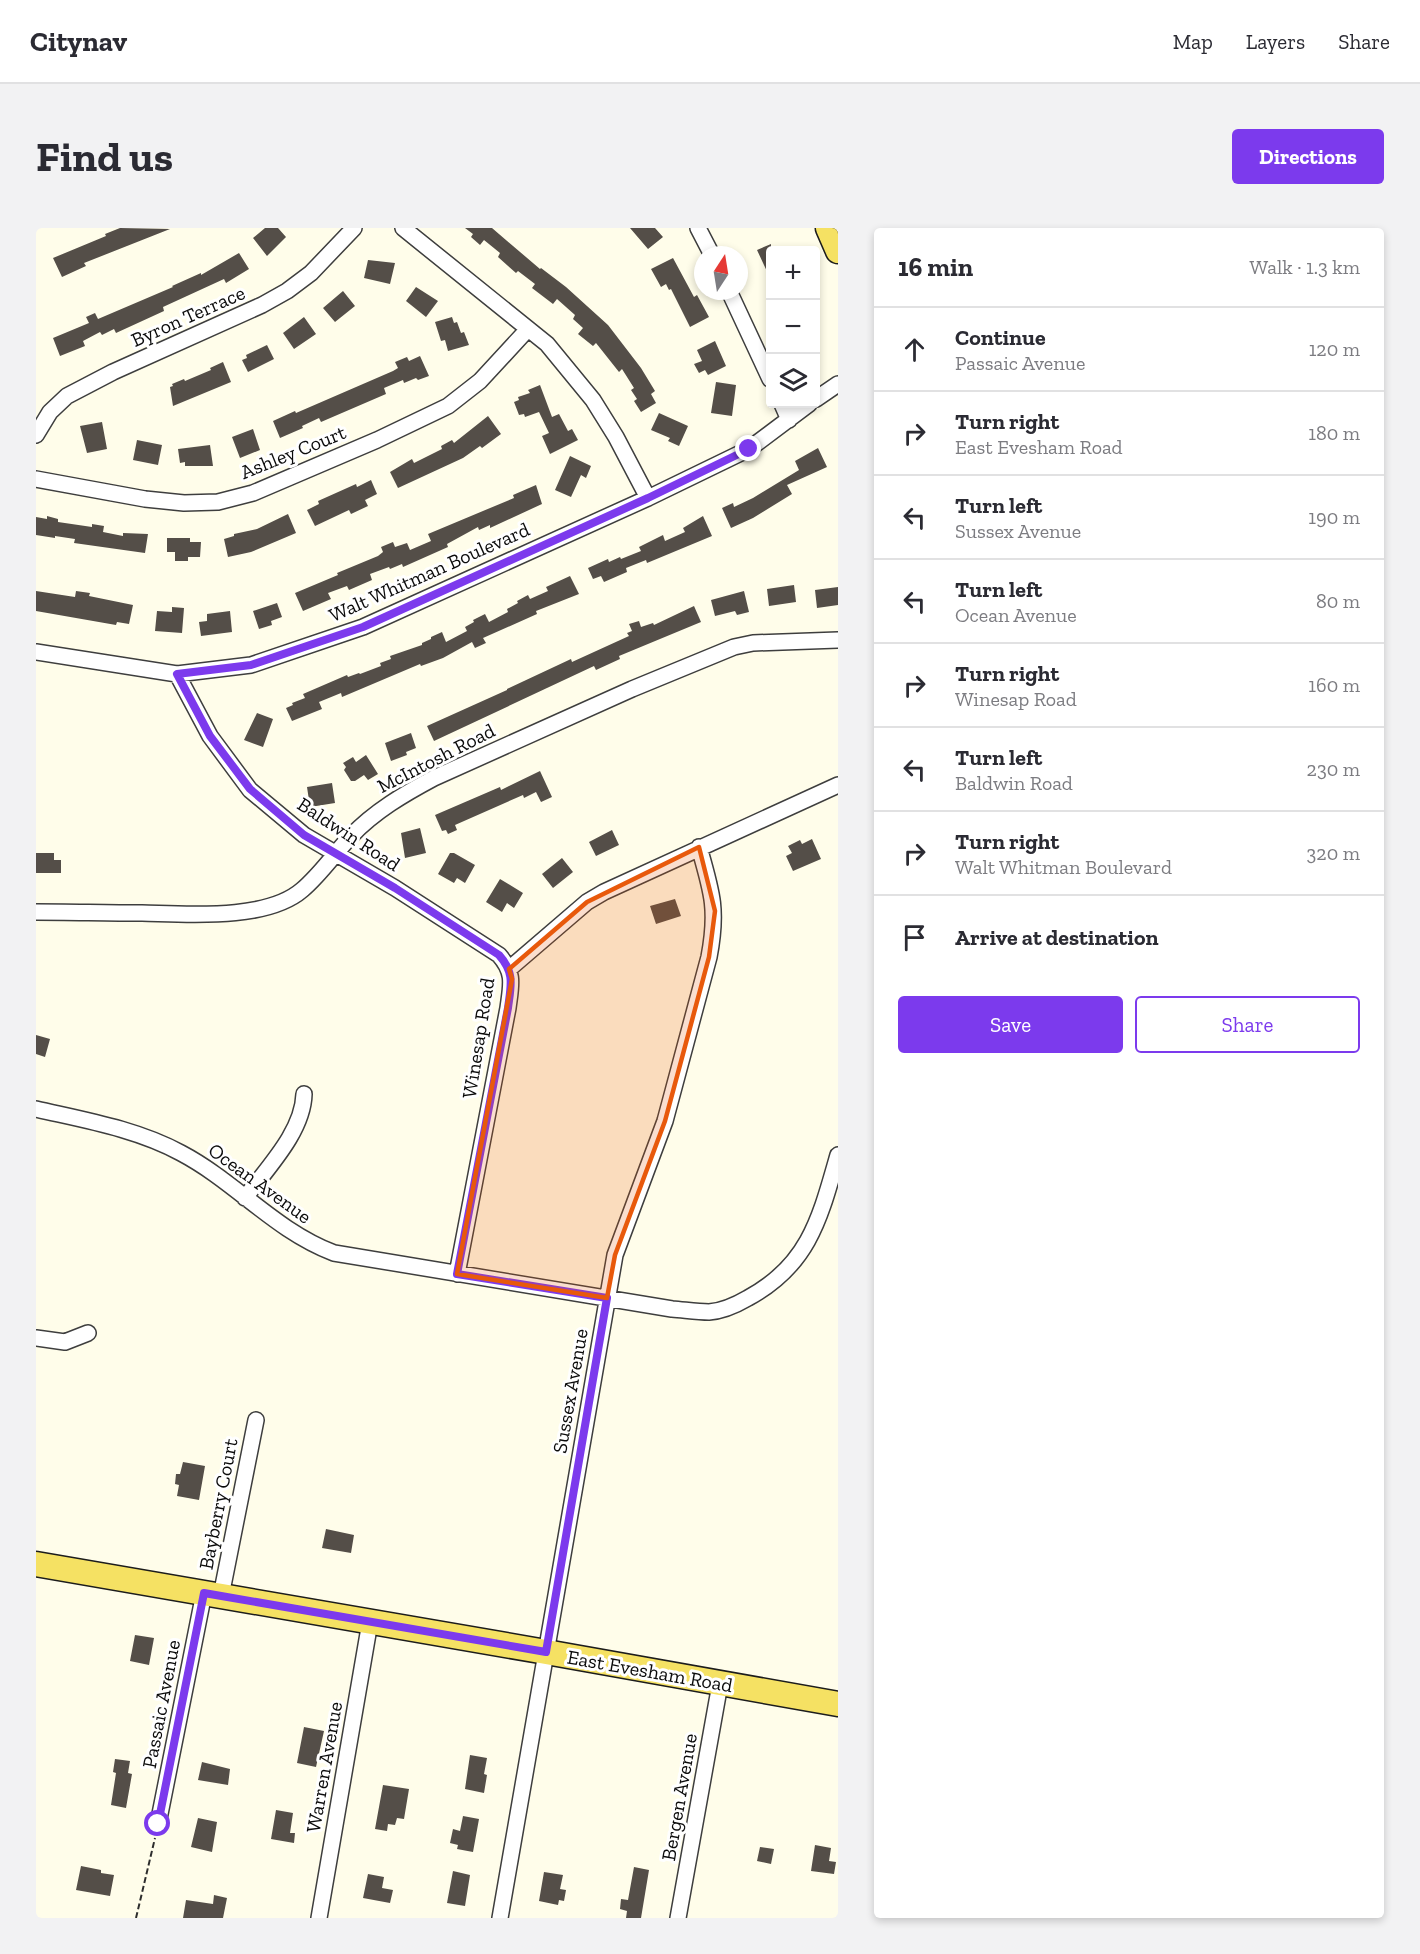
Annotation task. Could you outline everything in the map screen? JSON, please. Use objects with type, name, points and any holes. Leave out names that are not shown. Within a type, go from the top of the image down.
[{"type":"main road","points":[[828,228],[838,251]]},
{"type":"main road","name":"East Evesham Road","points":[[37,1569],[213,1594],[838,1704]]},
{"type":"street","name":"Byron Terrace","points":[[36,435],[50,412],[67,396],[113,372],[262,305],[287,291],[312,273],[354,228]]},
{"type":"street","points":[[404,228],[547,345],[593,400],[616,437],[648,498]]},
{"type":"street","points":[[698,228],[707,246]]},
{"type":"street","points":[[733,300],[766,369]]},
{"type":"street","name":"Ashley Court","points":[[36,479],[145,499],[184,503],[218,502],[253,493],[377,441],[448,406],[480,381],[528,329]]},
{"type":"street","points":[[820,396],[838,384]]},
{"type":"street","points":[[784,408],[789,420]]},
{"type":"street","name":"Walt Whitman Boulevard","points":[[36,652],[177,674],[251,665],[363,627],[648,498],[749,449],[804,408]]},
{"type":"street","name":"McIntosh Road","points":[[36,912],[207,914],[235,913],[263,908],[286,900],[302,891],[353,834],[378,812],[434,778],[632,689],[734,647],[753,643],[838,640]]},
{"type":"street","name":"Baldwin Road","points":[[177,674],[210,736],[250,789],[304,835],[395,888],[499,955],[509,969]]},
{"type":"street","name":"Winesap Road","points":[[457,1274],[508,1008],[512,979],[509,969],[587,902],[604,892],[838,785]]},
{"type":"street","name":"Sussex Avenue","points":[[500,1918],[615,1255],[665,1121],[710,957],[715,911],[713,895],[699,848]]},
{"type":"street","points":[[245,1198],[297,1124],[304,1103],[304,1094]]},
{"type":"street","name":"Ocean Avenue","points":[[36,1109],[119,1129],[156,1141],[182,1153],[226,1182],[268,1217],[310,1244],[334,1253],[672,1309],[711,1312],[731,1308],[757,1293],[780,1277],[802,1252],[816,1228],[838,1155]]},
{"type":"street","points":[[36,1338],[65,1342],[88,1333]]},
{"type":"street","name":"Bayberry Court","points":[[213,1594],[256,1420]]},
{"type":"street","name":"Passaic Avenue","points":[[158,1824],[213,1594]]},
{"type":"street","name":"Warren Avenue","points":[[319,1918],[370,1622]]},
{"type":"street","name":"Bergen Avenue","points":[[678,1918],[720,1684]]},
{"type":"path","points":[[136,1918],[158,1824]]},
{"type":"highlighted area","points":[[699,847],[715,911],[709,957],[665,1121],[615,1255],[607,1298],[457,1274],[512,979],[509,969],[587,902]]},
{"type":"building","points":[[120,228],[170,229],[84,263],[86,266],[62,277],[53,258]]},
{"type":"building","points":[[265,228],[278,228],[286,237],[267,256],[253,238]]},
{"type":"building","points":[[465,228],[492,228],[540,269],[566,287],[608,325],[641,368],[655,391],[651,394],[656,403],[641,412],[634,401],[637,399],[631,390],[634,388],[622,369],[619,372],[596,343],[593,346],[578,334],[583,328],[573,319],[575,315],[557,299],[553,304],[532,288],[535,284],[518,271],[516,273],[498,257],[500,253],[484,240],[480,245],[471,237],[473,234]]},
{"type":"building","points":[[630,228],[655,228],[663,237],[648,249]]},
{"type":"building","points":[[766,246],[766,269],[757,250]]},
{"type":"building","points":[[239,253],[249,269],[226,283],[224,279],[163,307],[164,311],[116,333],[114,329],[102,335],[100,332],[83,341],[85,346],[60,356],[53,338],[89,323],[86,317],[95,313],[98,319],[201,273],[201,275]]},
{"type":"building","points":[[673,258],[694,300],[700,300],[709,317],[690,327],[671,289],[669,290],[666,284],[661,287],[651,269]]},
{"type":"building","points":[[368,260],[395,263],[390,284],[364,278]]},
{"type":"building","points":[[416,287],[438,301],[426,317],[406,301]]},
{"type":"building","points":[[343,291],[355,306],[335,322],[323,308]]},
{"type":"building","points":[[304,317],[316,334],[294,349],[283,333]]},
{"type":"building","points":[[452,317],[454,323],[457,322],[461,333],[464,332],[469,345],[448,351],[445,340],[441,341],[435,322]]},
{"type":"building","points":[[715,341],[726,366],[708,375],[705,370],[699,373],[694,364],[702,361],[697,350]]},
{"type":"building","points":[[267,345],[274,359],[248,372],[242,360],[247,358],[246,355]]},
{"type":"building","points":[[420,356],[429,376],[404,383],[403,380],[384,388],[386,394],[321,422],[319,418],[280,438],[273,421],[393,371],[398,368],[395,362],[407,357],[409,361]]},
{"type":"building","points":[[223,362],[231,382],[173,406],[170,387],[173,386],[172,384],[211,370],[210,368]]},
{"type":"building","points":[[716,382],[736,385],[732,416],[711,413]]},
{"type":"building","points":[[540,385],[552,417],[559,414],[568,431],[572,429],[578,440],[550,454],[542,436],[549,433],[539,412],[525,417],[524,414],[519,415],[514,402],[519,400],[518,397],[530,393],[528,390]]},
{"type":"building","points":[[659,413],[688,426],[679,446],[668,441],[670,438],[651,430]]},
{"type":"building","points":[[488,416],[501,434],[463,458],[398,488],[390,472],[412,459],[414,463],[442,449],[441,446],[452,440],[454,443]]},
{"type":"building","points":[[102,422],[107,449],[87,453],[80,426]]},
{"type":"building","points":[[253,429],[260,450],[240,458],[232,437]]},
{"type":"building","points":[[137,440],[162,445],[158,465],[133,460]]},
{"type":"building","points":[[210,445],[213,466],[185,466],[185,462],[180,463],[178,449]]},
{"type":"building","points":[[818,448],[827,467],[787,485],[792,494],[753,518],[731,528],[722,508],[733,503],[734,507],[753,498],[799,470],[795,461]]},
{"type":"building","points":[[570,456],[591,466],[586,478],[581,475],[571,497],[555,490]]},
{"type":"building","points":[[371,480],[377,494],[365,500],[368,506],[351,514],[349,510],[315,526],[307,510],[319,504],[318,501],[356,484],[357,487]]},
{"type":"building","points":[[536,485],[542,504],[490,528],[490,525],[479,530],[478,527],[447,544],[448,547],[403,567],[402,564],[370,574],[372,580],[349,590],[347,586],[328,593],[331,599],[303,611],[295,593],[378,556],[383,552],[381,547],[393,542],[395,547],[407,543],[410,550],[431,541],[428,534],[514,498],[513,495]]},
{"type":"building","points":[[288,514],[296,533],[251,552],[228,557],[224,539],[234,534],[257,529]]},
{"type":"building","points":[[47,516],[58,519],[58,522],[92,527],[92,524],[104,526],[103,532],[123,536],[123,533],[148,534],[145,553],[74,543],[75,539],[36,535],[36,517],[47,519]]},
{"type":"building","points":[[703,516],[712,536],[647,563],[646,560],[626,568],[627,572],[604,582],[601,576],[593,579],[588,568],[608,559],[609,562],[641,551],[639,547],[663,535],[665,541],[685,532],[683,528]]},
{"type":"building","points":[[167,538],[190,538],[190,542],[201,542],[200,557],[188,557],[188,561],[175,561],[175,552],[167,552]]},
{"type":"building","points":[[570,576],[579,594],[536,611],[537,614],[483,638],[486,643],[475,648],[472,642],[443,658],[421,666],[420,664],[342,697],[341,693],[319,702],[322,709],[292,721],[286,708],[305,698],[303,694],[347,675],[348,677],[360,674],[381,666],[380,663],[391,659],[390,656],[422,645],[431,637],[442,632],[446,642],[467,631],[465,627],[474,622],[473,620],[485,614],[489,622],[508,612],[507,609],[518,603],[517,601],[528,595],[530,599],[548,591],[546,587]]},
{"type":"building","points":[[794,585],[796,602],[769,606],[767,589]]},
{"type":"building","points":[[838,587],[838,605],[817,608],[815,590]]},
{"type":"building","points":[[36,591],[75,597],[76,591],[90,593],[89,596],[133,605],[129,624],[117,622],[116,625],[36,611]]},
{"type":"building","points":[[744,591],[749,612],[737,615],[735,611],[715,616],[711,600]]},
{"type":"building","points":[[277,603],[282,617],[271,621],[272,625],[259,629],[253,611]]},
{"type":"building","points":[[694,606],[701,622],[619,656],[620,659],[596,670],[594,666],[434,741],[427,726],[571,659],[572,662],[629,636],[627,633],[632,631],[629,624],[639,621],[641,627],[653,623],[654,625]]},
{"type":"building","points":[[172,607],[184,608],[182,633],[155,631],[157,611],[172,612]]},
{"type":"building","points":[[230,611],[232,632],[201,636],[199,622],[207,621],[207,614]]},
{"type":"building","points":[[257,713],[273,719],[263,747],[244,740]]},
{"type":"building","points":[[411,733],[416,748],[406,752],[407,755],[391,761],[385,743]]},
{"type":"building","points":[[366,755],[378,774],[368,780],[364,775],[351,781],[344,770],[346,767],[343,763],[353,757],[356,762]]},
{"type":"building","points":[[540,771],[552,797],[541,802],[536,792],[524,798],[523,795],[455,825],[457,830],[448,834],[446,830],[442,831],[435,815],[500,787],[501,790]]},
{"type":"building","points":[[332,783],[335,803],[310,807],[307,787]]},
{"type":"building","points":[[420,828],[426,853],[405,858],[401,833]]},
{"type":"building","points":[[612,830],[619,845],[596,856],[589,842]]},
{"type":"building","points":[[812,839],[821,859],[793,871],[786,856],[792,853],[788,846],[800,840],[802,844]]},
{"type":"building","points":[[36,853],[54,853],[54,860],[61,860],[61,873],[36,873]]},
{"type":"building","points":[[450,853],[475,865],[465,883],[457,878],[454,883],[438,874]]},
{"type":"building","points":[[562,858],[573,872],[553,888],[542,874]]},
{"type":"building","points":[[500,879],[523,893],[514,908],[507,903],[502,912],[486,902]]},
{"type":"building","points":[[675,899],[681,916],[656,924],[650,906]]},
{"type":"building","points":[[36,1035],[50,1039],[45,1057],[36,1054]]},
{"type":"building","points":[[183,1462],[205,1466],[199,1500],[177,1496],[179,1485],[175,1484],[176,1474],[180,1474]]},
{"type":"building","points":[[326,1529],[354,1535],[351,1553],[322,1548]]},
{"type":"building","points":[[135,1635],[154,1638],[149,1665],[130,1661]]},
{"type":"building","points":[[304,1727],[324,1731],[316,1767],[297,1763]]},
{"type":"building","points":[[470,1755],[487,1758],[484,1793],[465,1789]]},
{"type":"building","points":[[115,1759],[130,1761],[128,1773],[132,1774],[126,1808],[111,1805],[116,1773],[113,1772]]},
{"type":"building","points":[[202,1762],[230,1769],[228,1785],[198,1780]]},
{"type":"building","points":[[383,1785],[409,1789],[404,1819],[397,1818],[395,1825],[388,1824],[387,1831],[375,1829]]},
{"type":"building","points":[[276,1810],[293,1813],[290,1833],[295,1833],[294,1843],[271,1839]]},
{"type":"building","points":[[463,1816],[479,1819],[473,1852],[457,1849],[458,1845],[450,1843],[453,1829],[460,1831]]},
{"type":"building","points":[[198,1818],[217,1822],[212,1852],[191,1847]]},
{"type":"building","points":[[815,1845],[831,1848],[829,1861],[836,1862],[834,1874],[811,1871]]},
{"type":"building","points":[[760,1847],[774,1849],[771,1864],[757,1861]]},
{"type":"building","points":[[81,1866],[114,1875],[110,1896],[76,1890]]},
{"type":"building","points":[[634,1867],[649,1870],[641,1918],[626,1918],[627,1911],[620,1909],[621,1899],[628,1900]]},
{"type":"building","points":[[453,1871],[470,1875],[465,1906],[447,1903]]},
{"type":"building","points":[[544,1872],[563,1875],[560,1889],[566,1890],[564,1901],[559,1900],[558,1905],[539,1901]]},
{"type":"building","points":[[368,1874],[384,1877],[382,1888],[393,1890],[390,1903],[363,1898]]},
{"type":"building","points":[[214,1895],[227,1898],[223,1918],[183,1918],[186,1900],[213,1904]]},
{"type":"route","points":[[158,1824],[204,1593],[546,1652],[607,1298],[457,1274],[508,1008],[512,979],[508,965],[499,955],[395,888],[304,835],[250,789],[210,736],[177,674],[251,665],[363,627],[648,498],[749,449]]}]
